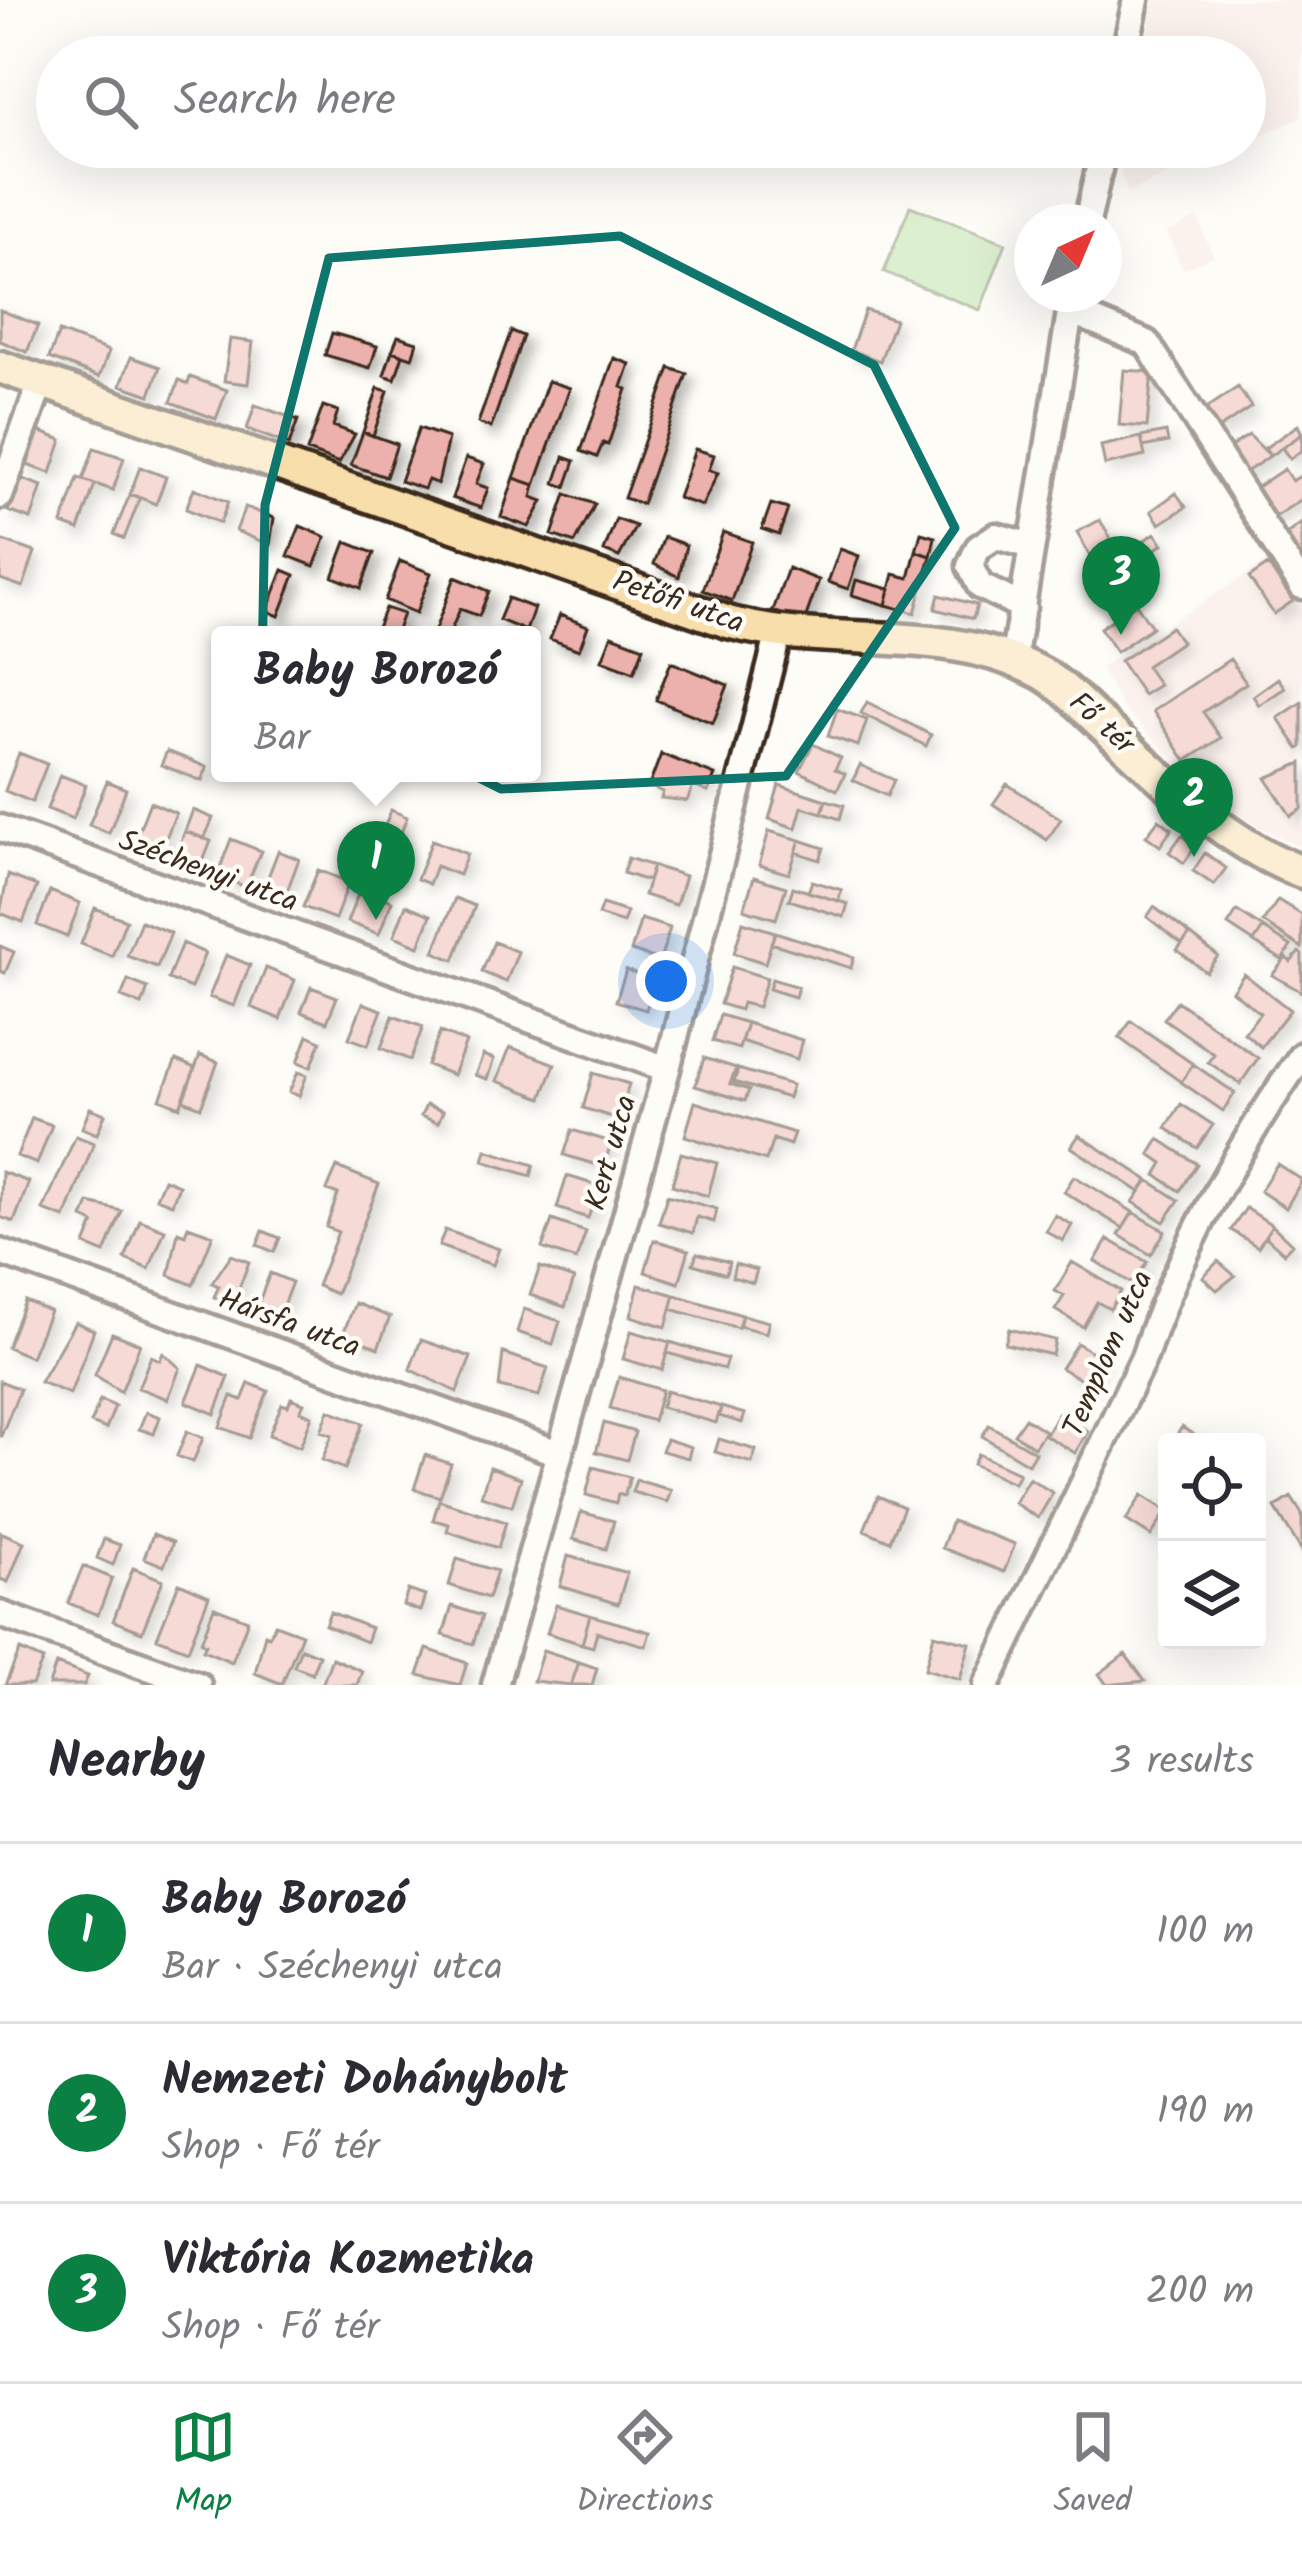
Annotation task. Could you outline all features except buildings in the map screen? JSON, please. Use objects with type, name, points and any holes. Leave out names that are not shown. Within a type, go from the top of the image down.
[{"type":"main road","name":"Petőfi utca","points":[[0,368],[778,636],[915,638],[990,649],[1013,662]]},
{"type":"main road","name":"Fő tér","points":[[1013,662],[1056,685],[1208,819],[1302,872]]},
{"type":"street","points":[[1128,36],[1136,0]]},
{"type":"street","points":[[1091,204],[1099,168]]},
{"type":"street","points":[[1013,662],[1070,312]]},
{"type":"street","points":[[1090,312],[1147,343],[1302,586]]},
{"type":"street","points":[[0,496],[41,382]]},
{"type":"street","points":[[1023,607],[980,586],[970,566],[978,548],[996,536],[1031,545]]},
{"type":"street","name":"Kert utca","points":[[494,1685],[667,1069],[778,636]]},
{"type":"street","name":"Széchenyi utca","points":[[0,828],[667,1069]]},
{"type":"street","name":"Templom utca","points":[[987,1685],[1144,1357],[1163,1301],[1245,1143],[1302,1055]]},
{"type":"street","name":"Hársfa utca","points":[[0,1253],[558,1453]]},
{"type":"street","points":[[0,1614],[198,1685]]},
{"type":"highlighted area","points":[[620,236],[874,365],[955,528],[786,776],[501,789],[262,669],[265,505],[329,258]]},
{"type":"shaded area","points":[[1154,0],[1302,0],[1302,117],[1266,133],[1266,36],[1147,36]]},
{"type":"shaded area","points":[[1121,168],[1183,168],[1128,192]]},
{"type":"shaded area","points":[[1197,217],[1213,256],[1183,270],[1167,232]]},
{"type":"shaded area","points":[[1271,559],[1302,606],[1302,848],[1235,814],[1187,773],[1124,709],[1100,668]]},
{"type":"green space","points":[[910,206],[1006,243],[980,310],[884,272]]},
{"type":"place","name":"Viktória Kozmetika","points":[[1121,635]]},
{"type":"place","name":"Nemzeti Dohánybolt","points":[[1194,857]]},
{"type":"place","name":"Baby Borozó","points":[[376,920]]}]
